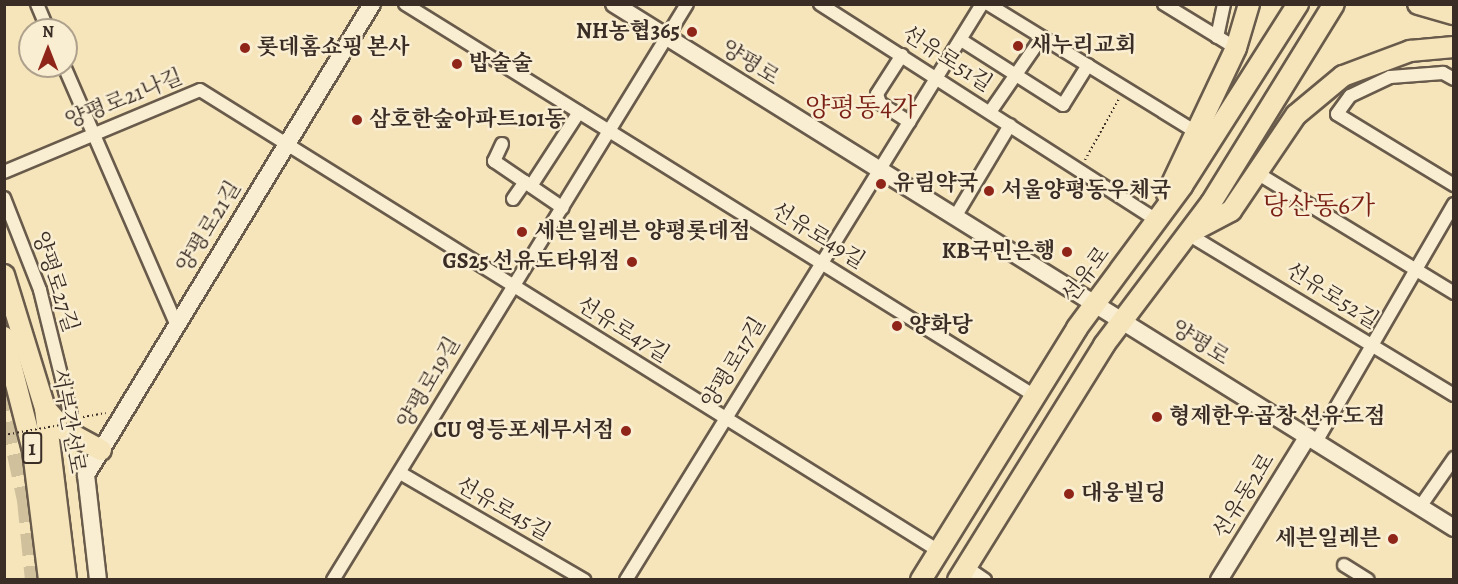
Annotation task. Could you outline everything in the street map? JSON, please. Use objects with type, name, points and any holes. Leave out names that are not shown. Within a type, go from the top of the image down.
[{"type":"main road","name":"양평로21길","points":[[98,579],[86,475],[116,419],[372,4]]},
{"type":"main road","name":"양평로","points":[[614,4],[1454,528]]},
{"type":"main road","points":[[1157,220],[1193,130],[1236,48],[1249,4]]},
{"type":"main road","name":"선유로","points":[[921,579],[1095,304],[1182,186],[1298,4]]},
{"type":"main road","points":[[962,573],[1123,321],[1211,203],[1334,4]]},
{"type":"main road","points":[[1419,5],[1454,14]]},
{"type":"main road","points":[[1188,234],[1231,211],[1296,116],[1343,76],[1410,51],[1454,47]]},
{"type":"main road","name":"서부간선로","points":[[4,275],[45,408],[66,579]]},
{"type":"main road","name":"서부간선로","points":[[4,337],[33,452],[47,574]]},
{"type":"main road","points":[[45,408],[64,430],[101,450]]},
{"type":"main road","name":"선유동2로","points":[[1219,579],[1312,439]]},
{"type":"street","name":"선유로49길","points":[[405,4],[1035,396]]},
{"type":"street","name":"양평로19길","points":[[333,579],[402,474],[510,285],[563,208],[687,4]]},
{"type":"street","name":"선유로51길","points":[[820,4],[1157,220]]},
{"type":"street","name":"양평로17길","points":[[626,579],[820,262],[938,78],[982,4]]},
{"type":"street","points":[[988,4],[1193,130]]},
{"type":"street","points":[[1164,4],[1236,48]]},
{"type":"street","points":[[1217,37],[1224,4]]},
{"type":"street","name":"선유로51길","points":[[990,112],[1042,38]]},
{"type":"street","points":[[961,40],[1063,105],[1088,65]]},
{"type":"street","points":[[902,55],[877,94],[880,103],[909,122]]},
{"type":"street","points":[[1454,80],[1443,73],[1390,77],[1350,96],[1337,114],[1454,185]]},
{"type":"street","points":[[69,78],[176,324]]},
{"type":"street","name":"양평로21나길","points":[[4,172],[200,90],[286,144]]},
{"type":"street","points":[[513,199],[528,184],[579,112]]},
{"type":"street","points":[[955,217],[1010,125]]},
{"type":"street","name":"선유로47길","points":[[286,144],[939,550]]},
{"type":"street","points":[[502,144],[494,161],[563,208]]},
{"type":"street","points":[[1257,173],[1454,293]]},
{"type":"street","name":"양평로27길","points":[[4,198],[40,290],[77,416]]},
{"type":"street","points":[[1312,439],[1372,345],[1454,204]]},
{"type":"street","name":"선유로52길","points":[[1188,234],[1454,395]]},
{"type":"street","points":[[1420,507],[1454,458]]},
{"type":"street","name":"선유로45길","points":[[402,474],[584,579]]},
{"type":"street","points":[[1344,565],[1368,579]]},
{"type":"street","points":[[962,573],[985,579]]},
{"type":"path","points":[[1079,170],[1125,88]]},
{"type":"path","points":[[77,416],[105,412],[116,419]]},
{"type":"path","points":[[4,435],[83,421]]},
{"type":"tunnel","points":[[25,371],[43,441]]},
{"type":"tunnel","points":[[4,389],[28,500],[36,580]]},
{"type":"place","name":"NH농협365","points":[[692,32]]},
{"type":"place","name":"새누리교회","points":[[1018,46]]},
{"type":"place","name":"롯데홈쇼핑 본사","points":[[245,48]]},
{"type":"place","name":"밥술술","points":[[457,64]]},
{"type":"place","name":"삼호한숲아파트101동","points":[[357,120]]},
{"type":"place","name":"유림약국","points":[[881,184]]},
{"type":"place","name":"서울양평동우체국","points":[[989,191]]},
{"type":"place","name":"세븐일레븐 양평롯데점","points":[[522,232]]},
{"type":"place","name":"KB국민은행","points":[[1067,252]]},
{"type":"place","name":"GS25 선유도타워점","points":[[632,262]]},
{"type":"place","name":"양화당","points":[[897,326]]},
{"type":"place","name":"형제한우곱창 선유도점","points":[[1157,417]]},
{"type":"place","name":"CU 영등포세무서점","points":[[626,431]]},
{"type":"place","name":"대웅빌딩","points":[[1069,494]]},
{"type":"place","name":"세븐일레븐","points":[[1393,539]]},
{"type":"district","name":"양평동4가","points":[[861,108]]},
{"type":"district","name":"당산동6가","points":[[1319,206]]}]
